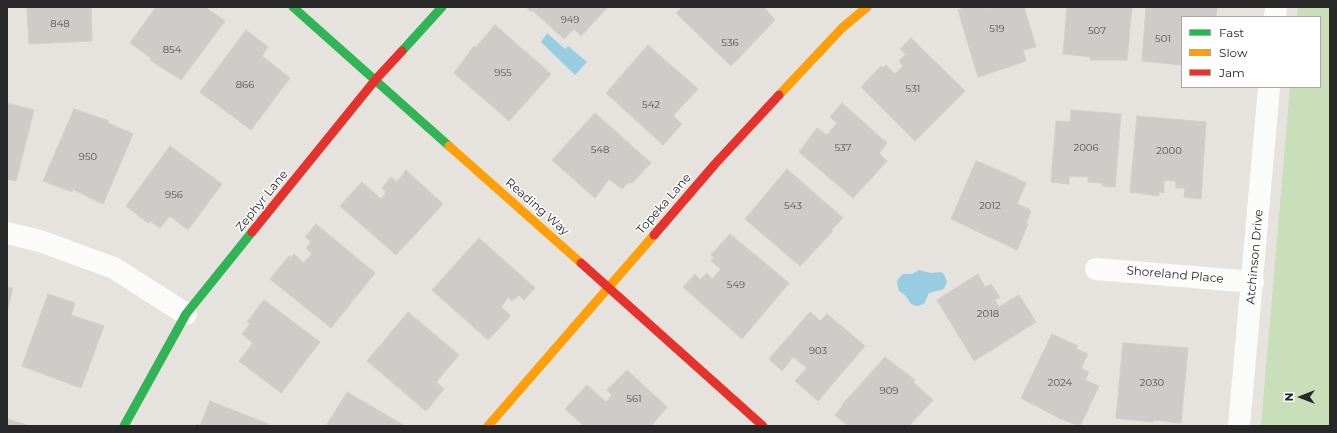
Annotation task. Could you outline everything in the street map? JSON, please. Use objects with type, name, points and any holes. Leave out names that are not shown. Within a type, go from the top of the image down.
[{"type":"street","name":"Reading Way","points":[[293,7],[376,79],[763,426]]},
{"type":"street","name":"Zephyr Lane","points":[[124,426],[186,314],[376,79],[442,7]]},
{"type":"street","name":"Topeka Lane","points":[[488,426],[715,164],[842,28],[867,7]]},
{"type":"street","name":"Atchinson Drive","points":[[1239,426],[1253,282],[1269,88]]},
{"type":"street","points":[[7,233],[40,241],[114,268],[186,314]]},
{"type":"street","name":"Shoreland Place","points":[[1096,269],[1253,282]]},
{"type":"green space","points":[[1298,7],[1330,7],[1330,426],[1261,426],[1290,88],[1321,88],[1321,16],[1297,16]]},
{"type":"water","points":[[547,33],[565,49],[568,46],[587,62],[575,75],[541,42]]},
{"type":"water","points":[[919,270],[931,273],[941,272],[944,274],[947,282],[944,289],[929,293],[924,304],[917,306],[911,304],[905,295],[899,291],[897,283],[898,279],[903,274],[912,274]]},
{"type":"building","points":[[27,7],[91,7],[92,41],[29,44]]},
{"type":"building","points":[[156,7],[205,7],[225,21],[181,80],[150,60],[151,58],[130,43]]},
{"type":"building","points":[[526,7],[608,7],[581,36],[574,29],[564,39],[532,10],[531,12]]},
{"type":"building","points":[[682,7],[764,7],[775,20],[731,66],[676,13]]},
{"type":"building","points":[[967,7],[988,7],[988,9],[996,7],[1024,7],[1036,47],[1023,50],[1026,61],[978,77],[958,10]]},
{"type":"building","points":[[1067,7],[1132,7],[1127,60],[1090,60],[1091,57],[1063,54]]},
{"type":"building","points":[[1146,7],[1217,7],[1216,16],[1181,16],[1181,65],[1142,61]]},
{"type":"building","points":[[495,25],[551,74],[509,121],[454,73],[474,46],[475,48]]},
{"type":"building","points":[[246,30],[268,47],[262,56],[290,78],[251,130],[200,92]]},
{"type":"building","points":[[911,38],[965,91],[915,141],[861,87],[881,66],[883,68],[886,65],[895,74],[903,66],[899,61],[906,54],[900,49]]},
{"type":"building","points":[[648,45],[698,89],[673,116],[682,124],[663,145],[606,93]]},
{"type":"building","points":[[7,103],[34,110],[16,181],[7,179]]},
{"type":"building","points":[[842,103],[887,143],[879,153],[887,161],[853,198],[799,152],[817,128],[827,135],[837,123],[830,117]]},
{"type":"building","points":[[74,109],[109,121],[108,123],[133,134],[103,204],[74,190],[76,183],[72,192],[43,181]]},
{"type":"building","points":[[1071,110],[1121,114],[1115,187],[1103,186],[1103,183],[1088,182],[1088,177],[1069,176],[1069,184],[1051,182],[1056,121],[1070,122]]},
{"type":"building","points":[[595,113],[651,163],[632,183],[629,182],[622,189],[609,179],[595,198],[552,160]]},
{"type":"building","points":[[1137,116],[1206,122],[1201,199],[1184,197],[1185,188],[1176,188],[1176,181],[1164,180],[1164,193],[1159,192],[1159,196],[1130,192]]},
{"type":"building","points":[[170,146],[222,184],[188,230],[170,216],[160,228],[150,221],[148,223],[126,206]]},
{"type":"building","points":[[976,161],[1026,183],[1017,204],[1029,209],[1031,212],[1026,223],[1028,224],[1017,250],[951,219]]},
{"type":"building","points":[[787,169],[843,218],[831,230],[833,231],[800,266],[745,219]]},
{"type":"building","points":[[406,170],[443,204],[396,255],[340,206],[362,182],[381,199],[386,192],[382,188],[391,177],[397,182]]},
{"type":"building","points":[[316,224],[375,273],[331,328],[270,279],[289,256],[291,258],[294,254],[304,263],[312,253],[306,249],[311,241],[305,237]]},
{"type":"building","points":[[730,234],[789,283],[742,339],[683,287],[695,274],[700,280],[707,273],[712,279],[721,269],[711,261],[714,258],[711,255]]},
{"type":"building","points":[[479,238],[535,288],[524,300],[519,295],[512,301],[508,297],[501,307],[510,315],[488,340],[432,290]]},
{"type":"building","points":[[978,274],[985,287],[991,284],[1000,297],[995,300],[999,307],[1019,295],[1036,322],[974,361],[937,300]]},
{"type":"building","points":[[7,287],[13,288],[7,313]]},
{"type":"building","points":[[48,294],[75,303],[71,315],[104,326],[81,388],[22,366]]},
{"type":"building","points":[[264,300],[320,342],[281,393],[239,361],[253,343],[242,334],[250,324],[247,322]]},
{"type":"building","points":[[408,312],[459,355],[436,382],[444,389],[426,411],[367,361]]},
{"type":"building","points":[[810,312],[820,321],[827,314],[865,346],[818,401],[795,381],[807,368],[793,357],[782,371],[769,359]]},
{"type":"building","points":[[1052,334],[1078,346],[1076,349],[1088,354],[1081,368],[1089,372],[1085,380],[1099,386],[1080,426],[1059,418],[1021,398]]},
{"type":"building","points":[[1123,343],[1188,348],[1181,423],[1116,418]]},
{"type":"building","points":[[885,357],[915,380],[913,382],[933,400],[909,426],[848,426],[835,415],[842,407],[841,406]]},
{"type":"building","points":[[627,370],[667,407],[651,426],[584,426],[565,409],[587,385],[606,402],[612,395],[607,390]]},
{"type":"building","points":[[347,392],[405,426],[326,426]]},
{"type":"building","points":[[210,401],[268,424],[268,426],[200,426]]},
{"type":"building","points":[[7,419],[30,426],[7,426]]},
{"type":"traffic: fast","points":[[293,7],[449,146]]},
{"type":"traffic: fast","points":[[402,51],[442,7]]},
{"type":"traffic: fast","points":[[124,426],[186,314],[252,232]]},
{"type":"traffic: slow","points":[[779,95],[842,28],[867,7]]},
{"type":"traffic: slow","points":[[449,146],[581,263]]},
{"type":"traffic: slow","points":[[488,426],[654,235]]},
{"type":"traffic: jam","points":[[252,232],[376,79],[402,51]]},
{"type":"traffic: jam","points":[[654,235],[715,164],[779,95]]},
{"type":"traffic: jam","points":[[581,263],[763,426]]}]
